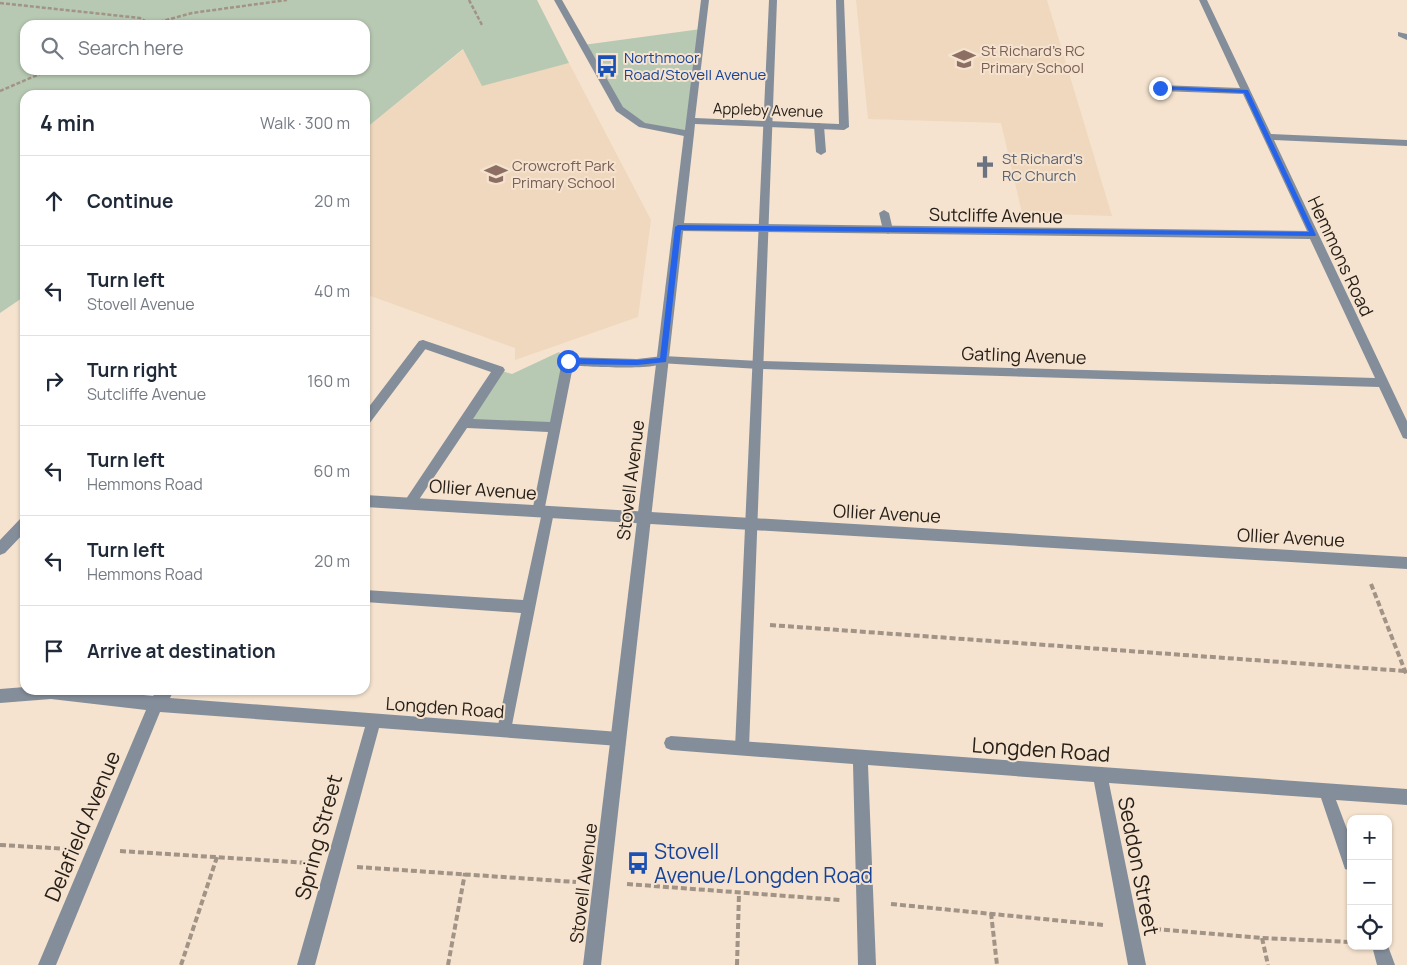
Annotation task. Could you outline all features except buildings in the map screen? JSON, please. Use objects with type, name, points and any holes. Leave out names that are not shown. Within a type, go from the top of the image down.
[{"type":"street","name":"Appleby Avenue","points":[[558,0],[619,109],[642,124],[690,128],[768,124],[844,127],[840,0]]},
{"type":"street","name":"Stovell Avenue","points":[[592,965],[705,0]]},
{"type":"street","points":[[742,748],[773,0]]},
{"type":"street","name":"Hemmons Road","points":[[1203,0],[1407,434]]},
{"type":"street","points":[[1160,88],[1246,91]]},
{"type":"street","points":[[819,126],[821,152]]},
{"type":"street","points":[[1267,137],[1407,143]]},
{"type":"street","points":[[884,212],[888,230]]},
{"type":"street","name":"Sutcliffe Avenue","points":[[678,227],[1313,235]]},
{"type":"street","points":[[370,414],[423,344],[499,370],[410,504]]},
{"type":"street","name":"Gatling Avenue","points":[[555,428],[568,361],[637,362],[663,360],[759,365],[1383,383]]},
{"type":"street","points":[[463,423],[555,428],[529,606],[504,730]]},
{"type":"street","name":"Ollier Avenue","points":[[370,501],[1407,563]]},
{"type":"street","points":[[0,549],[20,528]]},
{"type":"street","points":[[370,596],[529,606]]},
{"type":"street","name":"Longden Road","points":[[0,696],[20,693]]},
{"type":"street","name":"Longden Road","points":[[77,695],[156,704],[619,739]]},
{"type":"street","name":"Delafield Avenue","points":[[47,965],[156,704],[163,695]]},
{"type":"street","name":"Spring Street","points":[[306,965],[374,721]]},
{"type":"street","name":"Longden Road","points":[[671,743],[1407,797]]},
{"type":"street","points":[[860,757],[867,965]]},
{"type":"street","name":"Seddon Street","points":[[1100,774],[1137,965]]},
{"type":"street","points":[[1326,792],[1350,860]]},
{"type":"street","points":[[1381,950],[1386,965]]},
{"type":"path","points":[[166,20],[218,8],[288,0]]},
{"type":"path","points":[[469,0],[482,25]]},
{"type":"path","points":[[0,3],[140,18],[143,20]]},
{"type":"path","points":[[0,91],[37,75]]},
{"type":"path","points":[[1361,560],[1407,676]]},
{"type":"path","points":[[748,623],[1405,671]]},
{"type":"path","points":[[0,845],[217,857],[602,884],[649,885],[865,902]]},
{"type":"path","points":[[181,965],[217,857]]},
{"type":"path","points":[[448,965],[465,874]]},
{"type":"path","points":[[737,965],[740,893]]},
{"type":"path","points":[[991,913],[997,965]]},
{"type":"path","points":[[1262,938],[1268,965]]},
{"type":"shaded area","name":"St Richard's RC Primary School","points":[[856,0],[1047,0],[1112,216],[1022,213],[1001,123],[868,119]]},
{"type":"shaded area","name":"Crowcroft Park Primary School","points":[[464,49],[482,85],[569,63],[651,220],[638,317],[515,360],[515,348],[370,296],[370,125]]},
{"type":"green space","points":[[0,0],[537,0],[569,63],[482,86],[463,49],[370,125],[370,90],[20,90],[20,299],[0,313]]},
{"type":"green space","points":[[701,29],[689,134],[642,125],[627,114],[583,45]]},
{"type":"green space","points":[[559,352],[568,361],[555,427],[463,423],[499,370],[512,374]]},
{"type":"place","name":"St Richard's RC Primary School","points":[[964,59]]},
{"type":"place","name":"Northmoor Road/Stovell Avenue","points":[[607,66]]},
{"type":"place","name":"St Richard's RC Church","points":[[985,167]]},
{"type":"place","name":"Crowcroft Park Primary School","points":[[496,174]]},
{"type":"place","name":"Stovell Avenue/Longden Road","points":[[638,863]]},
{"type":"route","points":[[568,361],[637,362],[663,360],[678,227],[1313,235],[1246,91],[1160,88]]}]
